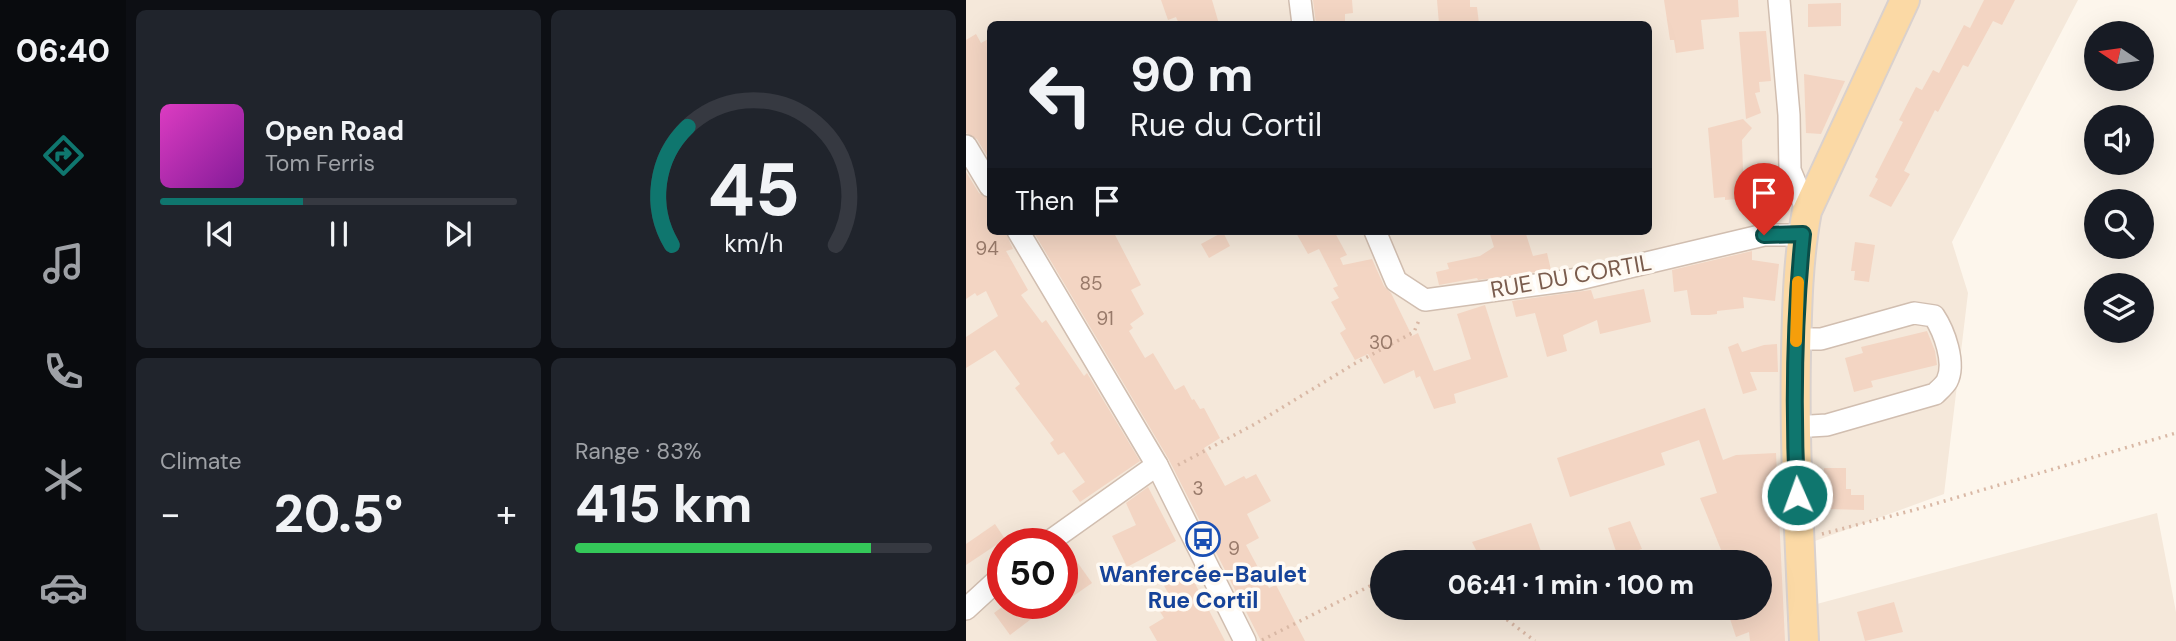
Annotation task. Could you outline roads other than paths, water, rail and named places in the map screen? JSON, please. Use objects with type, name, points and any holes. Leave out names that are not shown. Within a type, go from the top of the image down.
[{"type":"main road","points":[[1804,641],[1794,427],[1798,283],[1805,223],[1905,0]]},
{"type":"street","points":[[1300,0],[1303,21]]},
{"type":"street","points":[[1779,0],[1789,116],[1790,170],[1805,223]]},
{"type":"street","points":[[966,146],[987,181]]},
{"type":"street","name":"RUE DU CORTIL","points":[[1378,235],[1396,281],[1429,300],[1579,279],[1805,223]]},
{"type":"street","points":[[1020,235],[1157,465],[1245,641]]},
{"type":"street","points":[[1794,427],[1827,425],[1936,394],[1948,381],[1950,363],[1943,329],[1934,316],[1914,313],[1821,339],[1796,339]]},
{"type":"street","points":[[1068,528],[1157,465]]},
{"type":"street","points":[[966,609],[987,590]]},
{"type":"place","name":"Wanfercée-Baulet Rue Cortil","points":[[1203,539]]}]
